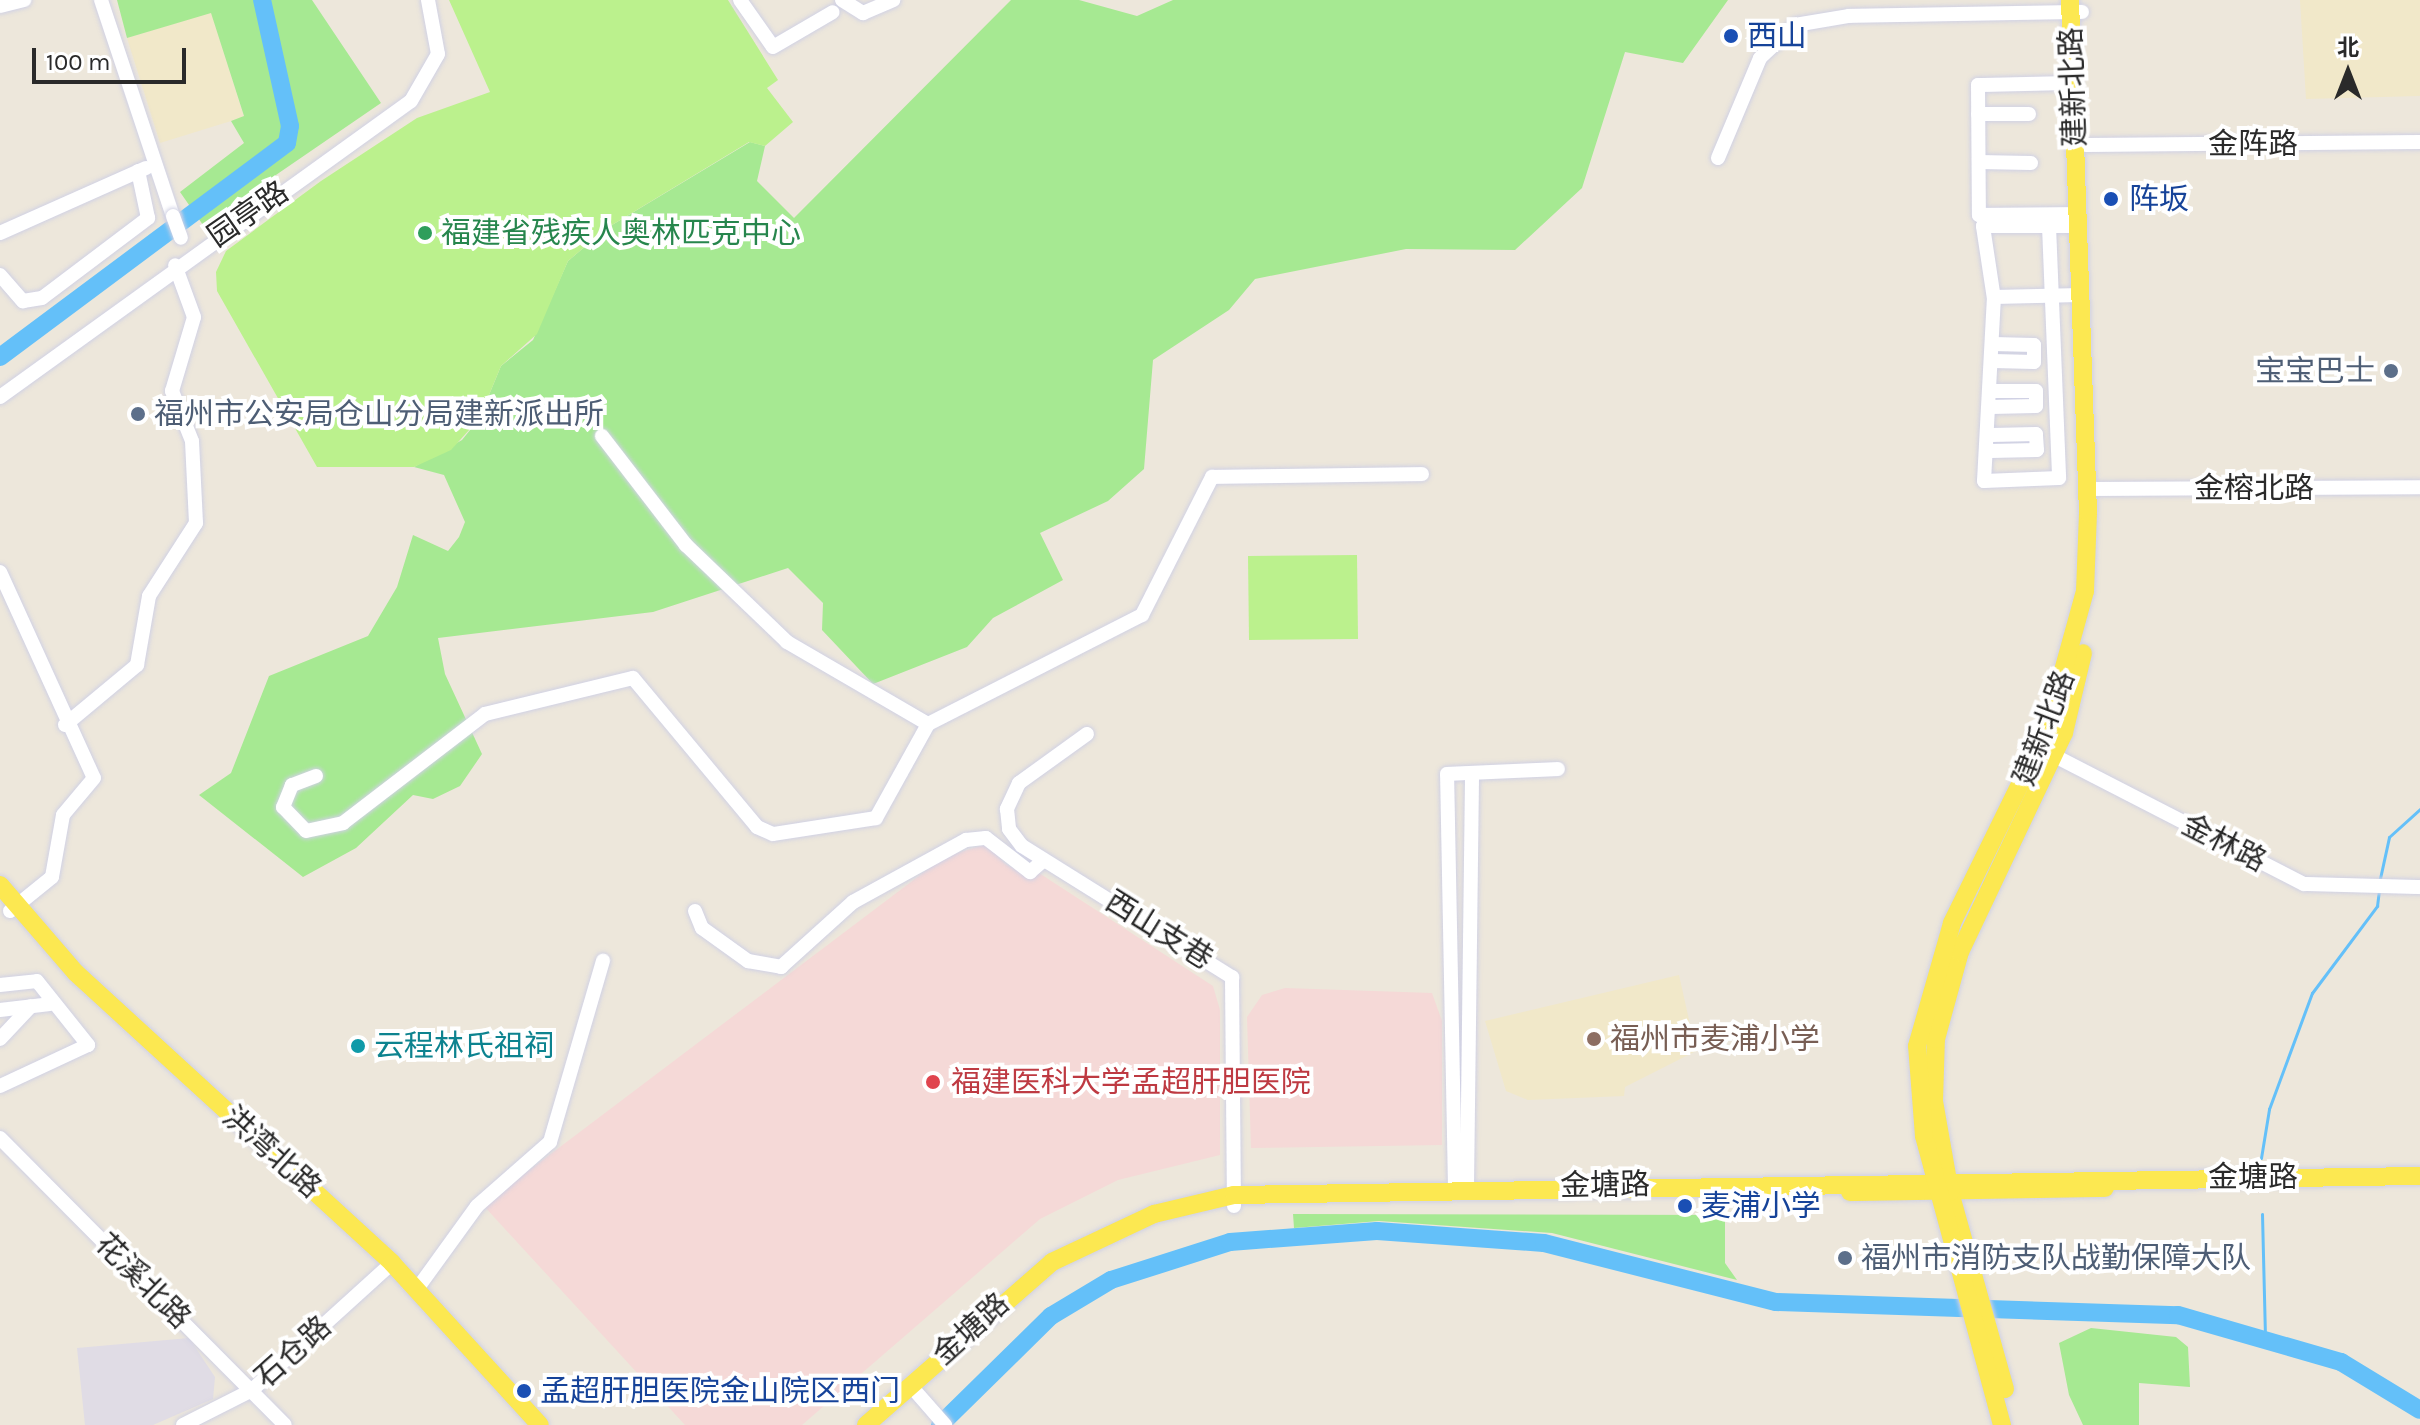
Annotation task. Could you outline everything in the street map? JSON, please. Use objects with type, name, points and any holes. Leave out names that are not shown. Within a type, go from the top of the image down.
[{"type":"main road","name":"建新北路","points":[[2076,6],[2073,83],[2083,396],[2093,489]]},
{"type":"main road","name":"建新北路","points":[[2002,1425],[1981,1327],[1942,1186],[1934,1101],[1942,1003],[1970,927],[2047,752],[2098,575],[2093,489],[2086,145],[2076,6]]},
{"type":"main road","name":"洪湾北路","points":[[0,885],[9,905],[77,988],[387,1266],[417,1289],[540,1425]]},
{"type":"main road","name":"金塘路","points":[[883,1425],[1018,1301],[1074,1262],[1156,1226],[1234,1200],[2420,1176]]},
{"type":"main road","name":"金塘路","points":[[866,1425],[1052,1262],[1154,1214],[1234,1200],[1461,1187],[2420,1188]]},
{"type":"main road","name":"洪湾北路","points":[[387,1266],[526,1425]]},
{"type":"main road","name":"建新北路","points":[[1981,1327],[2013,1425]]},
{"type":"street","points":[[0,6],[24,0]]},
{"type":"street","points":[[65,725],[137,665],[149,596],[196,523],[194,448],[172,391],[194,317],[181,261],[181,238],[101,0]]},
{"type":"street","name":"园亭路","points":[[0,397],[181,261],[420,91],[438,54],[428,0]]},
{"type":"street","points":[[740,0],[773,47],[837,6],[863,13],[893,0]]},
{"type":"street","points":[[1718,158],[1760,58],[1795,25],[1840,16],[2076,6]]},
{"type":"street","points":[[2073,83],[1978,85],[1979,215],[2077,220]]},
{"type":"street","points":[[1978,114],[2029,114]]},
{"type":"street","name":"金阵路","points":[[2086,145],[2420,142]]},
{"type":"street","points":[[1979,162],[2031,163]]},
{"type":"street","points":[[0,233],[156,163]]},
{"type":"street","points":[[0,275],[28,303],[54,289],[148,218],[138,171]]},
{"type":"street","points":[[2049,226],[2059,478],[1984,481],[1991,435],[1994,297],[1983,226],[2049,226],[2077,220]]},
{"type":"street","points":[[1994,297],[2080,295]]},
{"type":"street","points":[[1993,344],[2034,345],[2034,362],[1993,361]]},
{"type":"street","points":[[1992,399],[2083,396]]},
{"type":"street","points":[[1990,451],[2037,450],[2036,434],[1991,435]]},
{"type":"street","points":[[602,436],[686,545],[787,642],[928,724]]},
{"type":"street","points":[[316,776],[292,785],[283,807],[306,831],[343,823],[485,714],[633,678],[655,696],[725,796],[773,834],[882,814],[928,724],[1142,615],[1212,477],[1422,474]]},
{"type":"street","name":"金榕北路","points":[[2093,489],[2420,487]]},
{"type":"street","points":[[0,572],[65,725],[94,778],[63,815],[52,877],[9,905]]},
{"type":"street","name":"西山支巷","points":[[1087,734],[1026,777],[1009,799],[1014,838],[1044,860],[1232,977],[1234,1200]]},
{"type":"street","name":"金林路","points":[[2047,752],[2304,884],[2359,889],[2420,887]]},
{"type":"street","points":[[1461,1187],[1447,774],[1558,769]]},
{"type":"street","points":[[1461,1187],[1472,773]]},
{"type":"street","points":[[695,911],[702,928],[748,961],[781,967],[853,902],[966,840],[986,838],[1030,872],[1044,860]]},
{"type":"street","points":[[417,1289],[477,1206],[556,1132],[603,961]]},
{"type":"street","points":[[0,985],[37,981],[50,1004],[88,1045],[0,1086]]},
{"type":"street","points":[[0,1010],[50,1004]]},
{"type":"street","points":[[0,1039],[31,1006]]},
{"type":"street","name":"花溪北路","points":[[0,1138],[285,1425]]},
{"type":"street","name":"石仓路","points":[[183,1425],[252,1390],[387,1266]]},
{"type":"street","points":[[917,1393],[945,1425]]},
{"type":"shaded area","points":[[2300,0],[2420,0],[2420,96],[2306,99]]},
{"type":"shaded area","points":[[211,12],[244,117],[160,143],[127,38]]},
{"type":"shaded area","name":"福建医科大学孟超肝胆医院","points":[[987,844],[1005,864],[1032,878],[1039,873],[1213,986],[1220,1010],[1220,1155],[1118,1180],[1040,1219],[802,1425],[685,1425],[483,1205],[944,857]]},
{"type":"shaded area","name":"福州市麦浦小学","points":[[1679,975],[1696,1051],[1625,1087],[1624,1096],[1528,1100],[1506,1091],[1485,1021]]},
{"type":"shaded area","name":"福建医科大学孟超肝胆医院","points":[[1285,988],[1432,993],[1442,1021],[1442,1145],[1251,1148],[1247,1017],[1262,995]]},
{"type":"shaded area","points":[[189,1338],[215,1377],[213,1399],[153,1425],[85,1425],[77,1348]]},
{"type":"green space","points":[[117,0],[312,0],[381,103],[203,225],[180,192],[244,143],[231,121],[244,116],[211,13],[127,38]]},
{"type":"green space","name":"福建省残疾人奥林匹克中心","points":[[449,0],[728,0],[778,80],[767,88],[793,122],[765,146],[749,142],[607,228],[568,261],[537,334],[501,366],[479,419],[451,450],[414,467],[317,467],[217,291],[216,272],[226,251],[321,181],[417,118],[490,92]]},
{"type":"green space","points":[[1011,0],[1079,0],[1137,16],[1173,0],[1728,0],[1683,63],[1625,52],[1582,188],[1515,250],[1406,249],[1255,279],[1229,310],[1153,360],[1144,469],[1108,501],[1040,533],[1063,580],[993,618],[967,647],[873,684],[822,630],[823,603],[788,568],[653,612],[438,638],[445,674],[482,754],[460,786],[433,799],[413,795],[356,848],[303,877],[199,795],[231,773],[269,676],[368,636],[397,587],[413,535],[448,551],[459,537],[465,522],[444,475],[414,467],[462,440],[479,419],[501,366],[533,340],[568,261],[607,228],[750,142],[765,146],[757,181],[794,218]]},
{"type":"green space","points":[[1357,555],[1358,639],[1249,640],[1248,556]]},
{"type":"green space","points":[[1293,1214],[1725,1215],[1725,1263],[1737,1280],[1552,1233],[1379,1221],[1294,1228]]},
{"type":"green space","points":[[2091,1328],[2176,1337],[2188,1347],[2190,1387],[2139,1383],[2139,1425],[2083,1425],[2069,1395],[2059,1343]]},
{"type":"waterway","points":[[0,357],[287,143],[290,126],[262,0]]},
{"type":"waterway","points":[[2379,883],[2389,837],[2420,809]]},
{"type":"waterway","points":[[2261,1158],[2269,1109],[2312,993],[2377,906],[2379,890]]},
{"type":"waterway","points":[[2262,1214],[2265,1339]]},
{"type":"waterway","points":[[940,1425],[1051,1316],[1111,1280],[1230,1242],[1377,1231],[1544,1243],[1776,1302],[2178,1315],[2341,1362],[2420,1410]]},
{"type":"place","name":"西山","points":[[1731,36]]},
{"type":"place","name":"阵坂","points":[[2111,199]]},
{"type":"place","name":"福建省残疾人奥林匹克中心","points":[[425,233]]},
{"type":"place","name":"宝宝巴士","points":[[2391,371]]},
{"type":"place","name":"福州市公安局仓山分局建新派出所","points":[[138,414]]},
{"type":"place","name":"福州市麦浦小学","points":[[1594,1039]]},
{"type":"place","name":"云程林氏祖祠","points":[[358,1046]]},
{"type":"place","name":"福建医科大学孟超肝胆医院","points":[[933,1082]]},
{"type":"place","name":"麦浦小学","points":[[1685,1206]]},
{"type":"place","name":"福州市消防支队战勤保障大队","points":[[1845,1258]]},
{"type":"place","name":"孟超肝胆医院金山院区西门","points":[[524,1391]]}]
